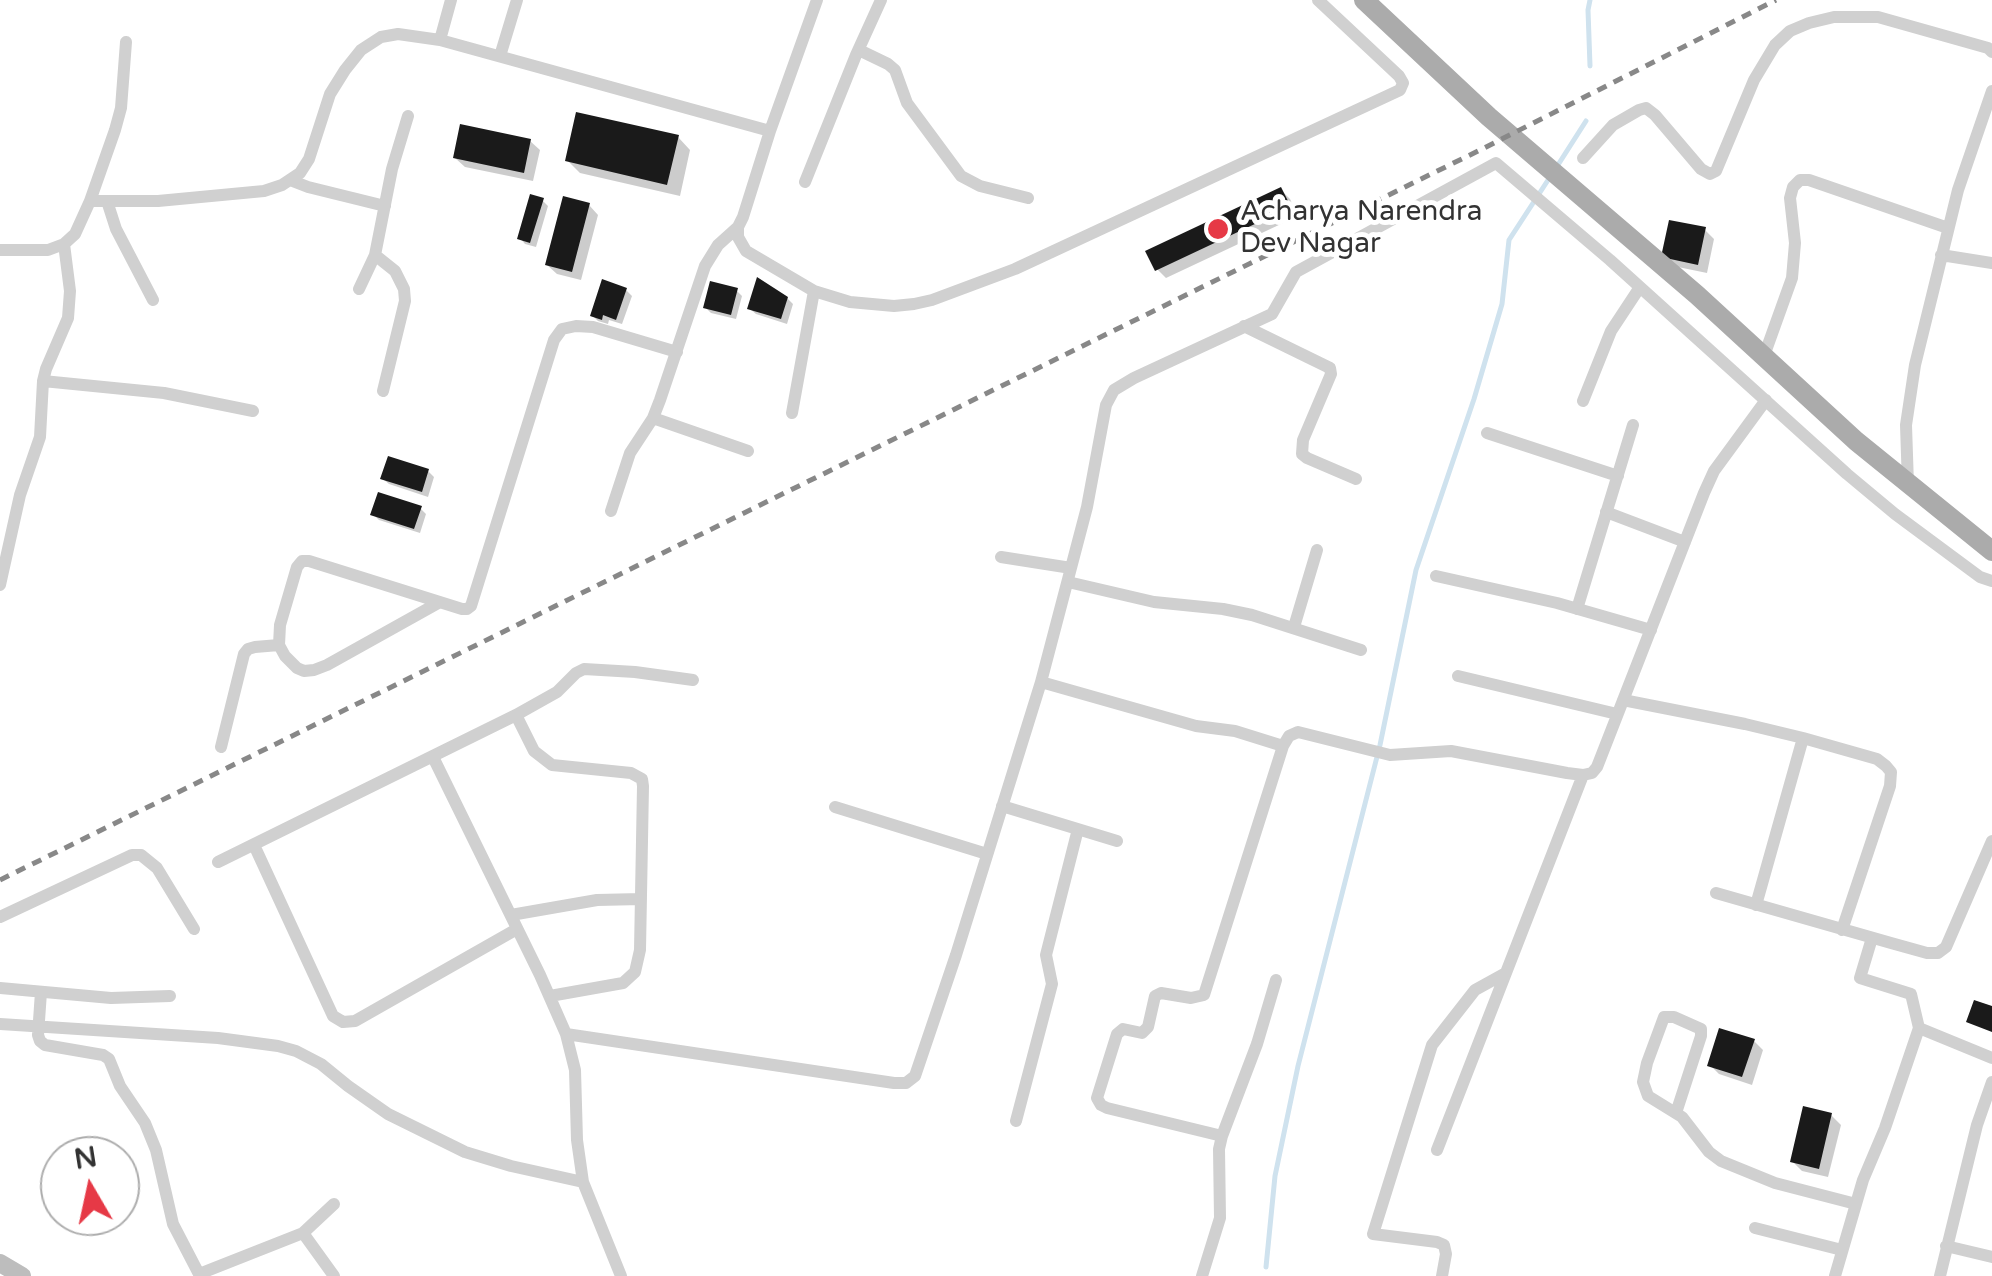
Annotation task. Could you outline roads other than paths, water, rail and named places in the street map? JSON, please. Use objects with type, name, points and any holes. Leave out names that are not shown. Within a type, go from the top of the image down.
[{"type":"main road","points":[[1364,0],[1489,117],[1698,294],[1856,442],[1992,551]]},
{"type":"street","points":[[440,40],[451,0]]},
{"type":"street","points":[[500,56],[517,0]]},
{"type":"street","points":[[611,511],[630,453],[653,418],[710,255],[743,217],[817,0]]},
{"type":"street","points":[[805,182],[882,0]]},
{"type":"street","points":[[738,227],[746,252],[814,291],[850,302],[878,305],[932,300],[1046,256],[1400,90],[1403,84],[1399,76],[1318,0]]},
{"type":"street","points":[[1583,158],[1613,125],[1646,108],[1701,170],[1710,174],[1716,170],[1754,80],[1775,45],[1808,23],[1878,17],[1992,52]]},
{"type":"street","points":[[90,200],[158,201],[264,191],[290,180],[309,159],[330,94],[345,70],[362,50],[381,37],[398,34],[440,40],[770,131]]},
{"type":"street","points":[[0,250],[48,250],[75,234],[111,142],[120,108],[126,42]]},
{"type":"street","points":[[858,50],[895,70],[907,103],[961,176],[980,186],[1028,198]]},
{"type":"street","points":[[1908,485],[1906,425],[1914,365],[1958,190],[1992,90]]},
{"type":"street","points":[[358,289],[375,254],[392,168],[408,116]]},
{"type":"street","points":[[566,1034],[906,1084],[915,1076],[1041,682],[1087,507],[1106,406],[1114,390],[1272,314],[1296,272],[1496,163],[1894,514],[1980,577],[1992,581]]},
{"type":"street","points":[[290,180],[385,206]]},
{"type":"street","points":[[1764,356],[1792,278],[1795,244],[1790,198],[1793,186],[1800,180],[1810,180],[1948,228]]},
{"type":"street","points":[[107,202],[116,229],[153,300]]},
{"type":"street","points":[[0,584],[20,495],[40,438],[46,369],[64,332],[70,305],[64,244]]},
{"type":"street","points":[[375,254],[395,270],[405,301],[383,391]]},
{"type":"street","points":[[1941,254],[1992,263]]},
{"type":"street","points":[[1583,401],[1611,331],[1640,286]]},
{"type":"street","points":[[792,413],[814,291]]},
{"type":"street","points":[[1244,326],[1330,368],[1331,374],[1303,440],[1302,454],[1356,479]]},
{"type":"street","points":[[440,602],[314,670],[296,668],[279,644],[280,625],[302,561],[462,608],[471,606],[554,340],[562,328],[593,327],[676,352]]},
{"type":"street","points":[[44,381],[164,393],[254,411]]},
{"type":"street","points":[[1222,1136],[1108,1108],[1100,1105],[1097,1098],[1117,1034],[1123,1029],[1142,1033],[1148,1027],[1155,996],[1161,992],[1191,998],[1204,995],[1283,746],[1290,736],[1298,732],[1390,755],[1451,751],[1583,775],[1592,773],[1714,472],[1766,400]]},
{"type":"street","points":[[653,418],[748,451]]},
{"type":"street","points":[[1576,609],[1633,425]]},
{"type":"street","points":[[1488,433],[1618,476]]},
{"type":"street","points":[[1606,512],[1685,542]]},
{"type":"street","points":[[1294,628],[1317,550]]},
{"type":"street","points":[[1001,557],[1154,602],[1238,612],[1361,650]]},
{"type":"street","points":[[1436,576],[1650,630]]},
{"type":"street","points":[[221,748],[244,654],[255,647],[279,644]]},
{"type":"street","points":[[218,862],[516,716],[558,692],[584,669],[693,680]]},
{"type":"street","points":[[1458,676],[1618,714]]},
{"type":"street","points":[[1041,682],[1283,746]]},
{"type":"street","points":[[1623,700],[1803,738],[1877,759],[1891,772],[1890,786],[1842,930]]},
{"type":"street","points":[[516,716],[534,750],[552,765],[631,773],[642,779],[640,950],[635,972],[624,983],[550,996]]},
{"type":"street","points":[[1756,905],[1803,738]]},
{"type":"street","points":[[434,757],[566,1034],[575,1070],[583,1182],[621,1276]]},
{"type":"street","points":[[1437,1150],[1583,775]]},
{"type":"street","points":[[1002,806],[1116,841]]},
{"type":"street","points":[[836,807],[987,854]]},
{"type":"street","points":[[1016,1120],[1052,984],[1046,955],[1078,830]]},
{"type":"street","points":[[1716,893],[1938,953],[1946,947],[1992,841]]},
{"type":"street","points":[[254,845],[333,1016],[343,1022],[355,1021],[518,929]]},
{"type":"street","points":[[0,917],[132,855],[142,855],[157,868],[194,929]]},
{"type":"street","points":[[510,915],[597,900],[641,899]]},
{"type":"street","points":[[1835,1276],[1862,1180],[1885,1128],[1919,1028],[1911,994],[1860,978],[1872,938]]},
{"type":"street","points":[[1442,1276],[1444,1245],[1373,1234],[1432,1045],[1475,990],[1504,974]]},
{"type":"street","points":[[1202,1276],[1220,1218],[1222,1136],[1276,980]]},
{"type":"street","points":[[0,988],[112,998],[170,996]]},
{"type":"street","points":[[41,992],[40,1041],[102,1056],[112,1064],[120,1086],[151,1134],[172,1224],[199,1275],[303,1233],[334,1204]]},
{"type":"street","points":[[1676,1113],[1701,1036],[1700,1029],[1674,1017],[1664,1017],[1643,1082],[1648,1096],[1676,1113],[1721,1162],[1775,1184],[1856,1204]]},
{"type":"street","points":[[0,1024],[218,1038],[278,1046],[322,1064],[388,1114],[465,1152],[583,1182]]},
{"type":"street","points":[[1919,1028],[1992,1058]]},
{"type":"street","points":[[1940,1276],[1992,1082]]},
{"type":"street","points":[[1754,1228],[1842,1250]]},
{"type":"street","points":[[303,1233],[334,1276]]},
{"type":"street","points":[[1946,1246],[1992,1257]]},
{"type":"street","points":[[0,1263],[22,1276]]},
{"type":"waterway","points":[[1590,0],[1590,66]]},
{"type":"waterway","points":[[1556,168],[1586,121]]},
{"type":"waterway","points":[[1266,1267],[1275,1176],[1298,1066],[1380,745],[1416,570],[1502,304],[1509,240],[1550,177]]},
{"type":"railway","points":[[0,880],[1776,0]]},
{"type":"place","name":"Acharya Narendra Dev Nagar","points":[[1218,229]]}]
